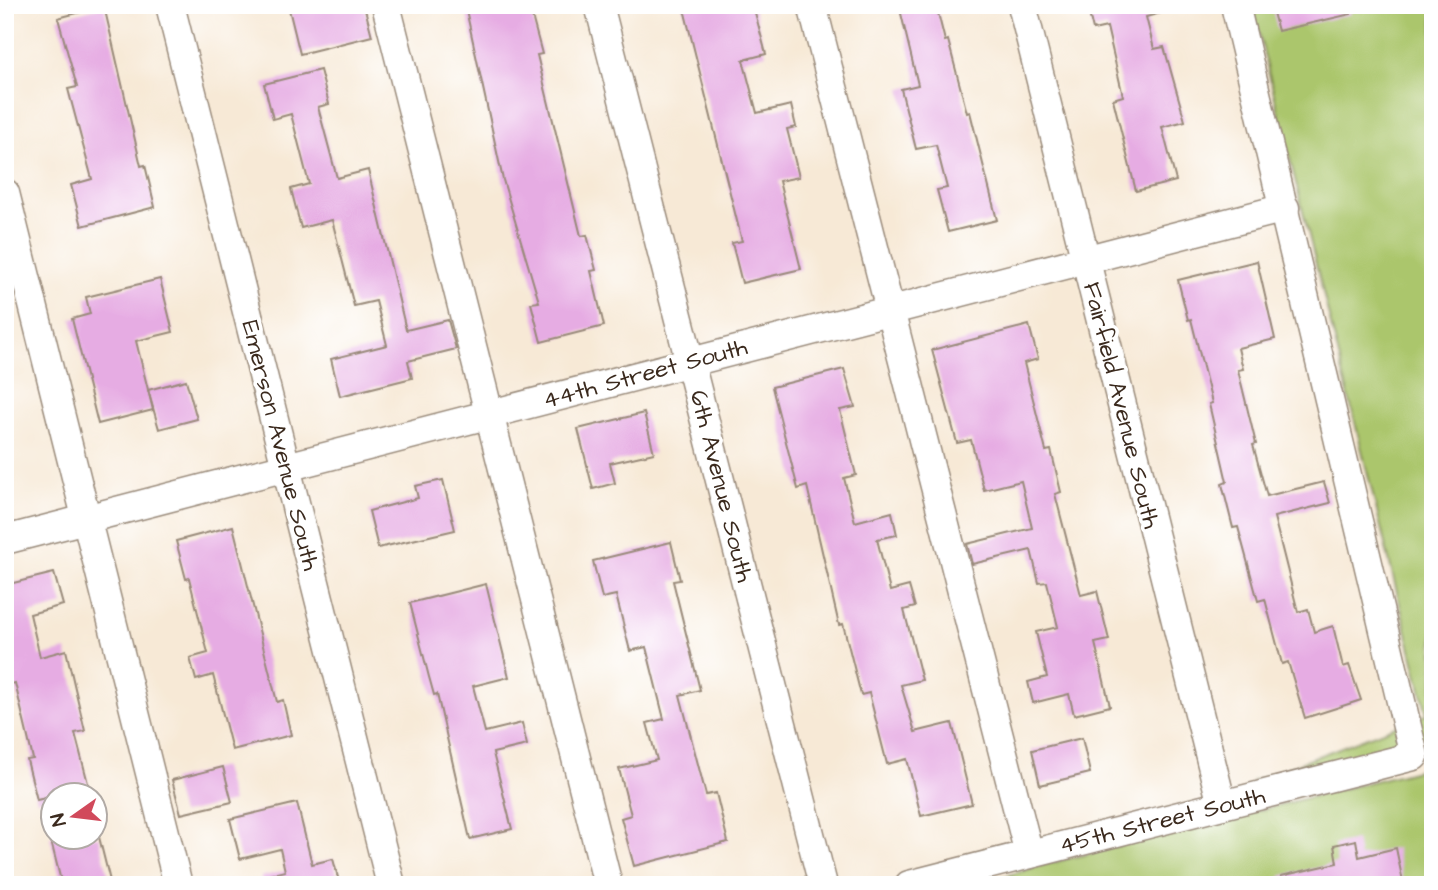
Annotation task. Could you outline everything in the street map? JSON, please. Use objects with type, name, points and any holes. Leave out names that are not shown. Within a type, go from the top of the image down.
[{"type":"street","name":"Emerson Avenue South","points":[[170,5],[391,885]]},
{"type":"street","points":[[386,5],[608,885]]},
{"type":"street","name":"6th Avenue South","points":[[599,5],[823,885]]},
{"type":"street","points":[[812,5],[1029,854]]},
{"type":"street","name":"Fairfield Avenue South","points":[[1022,5],[1222,805]]},
{"type":"street","points":[[1236,5],[1285,208]]},
{"type":"street","points":[[5,193],[178,885]]},
{"type":"street","name":"44th Street South","points":[[5,540],[1285,208]]},
{"type":"street","name":"45th Street South","points":[[909,885],[1414,755],[1285,208]]},
{"type":"green space","points":[[1252,5],[1433,5],[1433,764],[1426,738],[1251,782],[1427,714]]},
{"type":"green space","points":[[1433,766],[1433,885],[976,885],[1036,867]]},
{"type":"building","points":[[288,5],[364,5],[372,36],[300,54]]},
{"type":"building","points":[[465,5],[529,5],[542,54],[537,55],[581,236],[587,235],[596,270],[591,271],[604,326],[541,342],[531,303],[539,302],[503,180]]},
{"type":"building","points":[[683,5],[753,5],[766,54],[743,60],[757,113],[791,105],[796,127],[787,129],[799,177],[779,181],[801,269],[742,283],[732,243],[742,241]]},
{"type":"building","points":[[899,5],[936,5],[967,113],[970,112],[997,220],[948,232],[937,190],[947,188],[936,145],[916,149],[901,89],[918,85]]},
{"type":"building","points":[[1087,5],[1160,5],[1161,13],[1146,17],[1154,49],[1164,47],[1185,121],[1162,127],[1176,181],[1136,191],[1113,99],[1123,96],[1107,27],[1093,30]]},
{"type":"building","points":[[1271,5],[1350,5],[1351,14],[1278,31]]},
{"type":"building","points":[[104,6],[141,166],[145,165],[155,207],[82,226],[71,185],[92,179],[68,89],[77,87],[58,18]]},
{"type":"building","points":[[320,70],[329,104],[318,107],[337,178],[368,170],[406,330],[448,320],[456,349],[408,361],[412,378],[340,396],[331,359],[387,345],[376,301],[354,306],[332,220],[301,228],[291,189],[309,184],[291,114],[273,119],[264,84]]},
{"type":"building","points":[[1257,261],[1275,339],[1238,348],[1243,369],[1238,370],[1256,444],[1253,445],[1267,496],[1324,482],[1330,503],[1274,517],[1298,612],[1308,609],[1314,632],[1333,626],[1343,667],[1349,665],[1361,700],[1305,718],[1288,662],[1282,664],[1265,599],[1258,601],[1238,527],[1233,528],[1222,484],[1227,482],[1209,404],[1212,403],[1191,319],[1188,320],[1178,280]]},
{"type":"building","points":[[160,279],[173,332],[136,341],[153,410],[98,424],[72,319],[90,314],[86,297]]},
{"type":"building","points":[[1029,325],[1038,359],[1024,363],[1046,451],[1051,450],[1061,492],[1055,494],[1081,595],[1097,591],[1109,640],[1095,643],[1110,706],[1074,715],[1069,694],[1033,703],[1028,682],[1047,677],[1036,632],[1058,627],[1047,582],[1039,583],[1031,550],[972,564],[967,544],[1032,528],[1021,481],[984,490],[971,440],[957,443],[932,350]]},
{"type":"building","points":[[844,369],[855,407],[840,410],[856,475],[844,478],[855,522],[892,512],[897,535],[877,539],[890,591],[909,586],[915,607],[904,610],[922,680],[901,685],[915,732],[952,723],[972,804],[921,816],[907,759],[887,764],[869,693],[861,695],[843,624],[839,625],[807,486],[798,489],[772,387]]},
{"type":"building","points":[[186,380],[197,419],[159,429],[148,390]]},
{"type":"building","points":[[644,413],[654,453],[610,463],[615,483],[593,489],[578,429]]},
{"type":"building","points":[[443,480],[455,530],[378,548],[369,511],[418,498],[415,486]]},
{"type":"building","points":[[233,526],[277,702],[283,700],[291,735],[232,750],[213,675],[196,680],[190,658],[208,653],[189,578],[186,579],[176,541]]},
{"type":"building","points":[[671,542],[680,580],[673,581],[700,690],[680,695],[706,795],[716,793],[728,842],[634,866],[621,818],[631,815],[619,769],[657,760],[647,723],[664,719],[646,647],[630,651],[616,595],[602,598],[593,561]]},
{"type":"building","points":[[54,573],[63,605],[30,614],[40,657],[66,650],[85,731],[75,733],[88,782],[38,782],[37,800],[27,760],[33,759],[15,683],[5,685],[5,585]]},
{"type":"building","points":[[486,584],[509,677],[473,686],[485,732],[522,723],[527,745],[493,753],[512,829],[470,839],[437,694],[434,695],[410,603]]},
{"type":"building","points":[[1082,738],[1090,773],[1040,785],[1032,750]]},
{"type":"building","points":[[223,767],[232,802],[181,814],[172,780]]},
{"type":"building","points":[[297,803],[312,864],[333,859],[340,885],[262,885],[261,877],[285,871],[280,849],[240,859],[230,819]]},
{"type":"building","points":[[1356,840],[1359,857],[1396,848],[1403,882],[1391,885],[1282,885],[1281,876],[1337,863],[1334,845]]},
{"type":"building","points":[[54,852],[103,852],[111,885],[62,885]]}]
